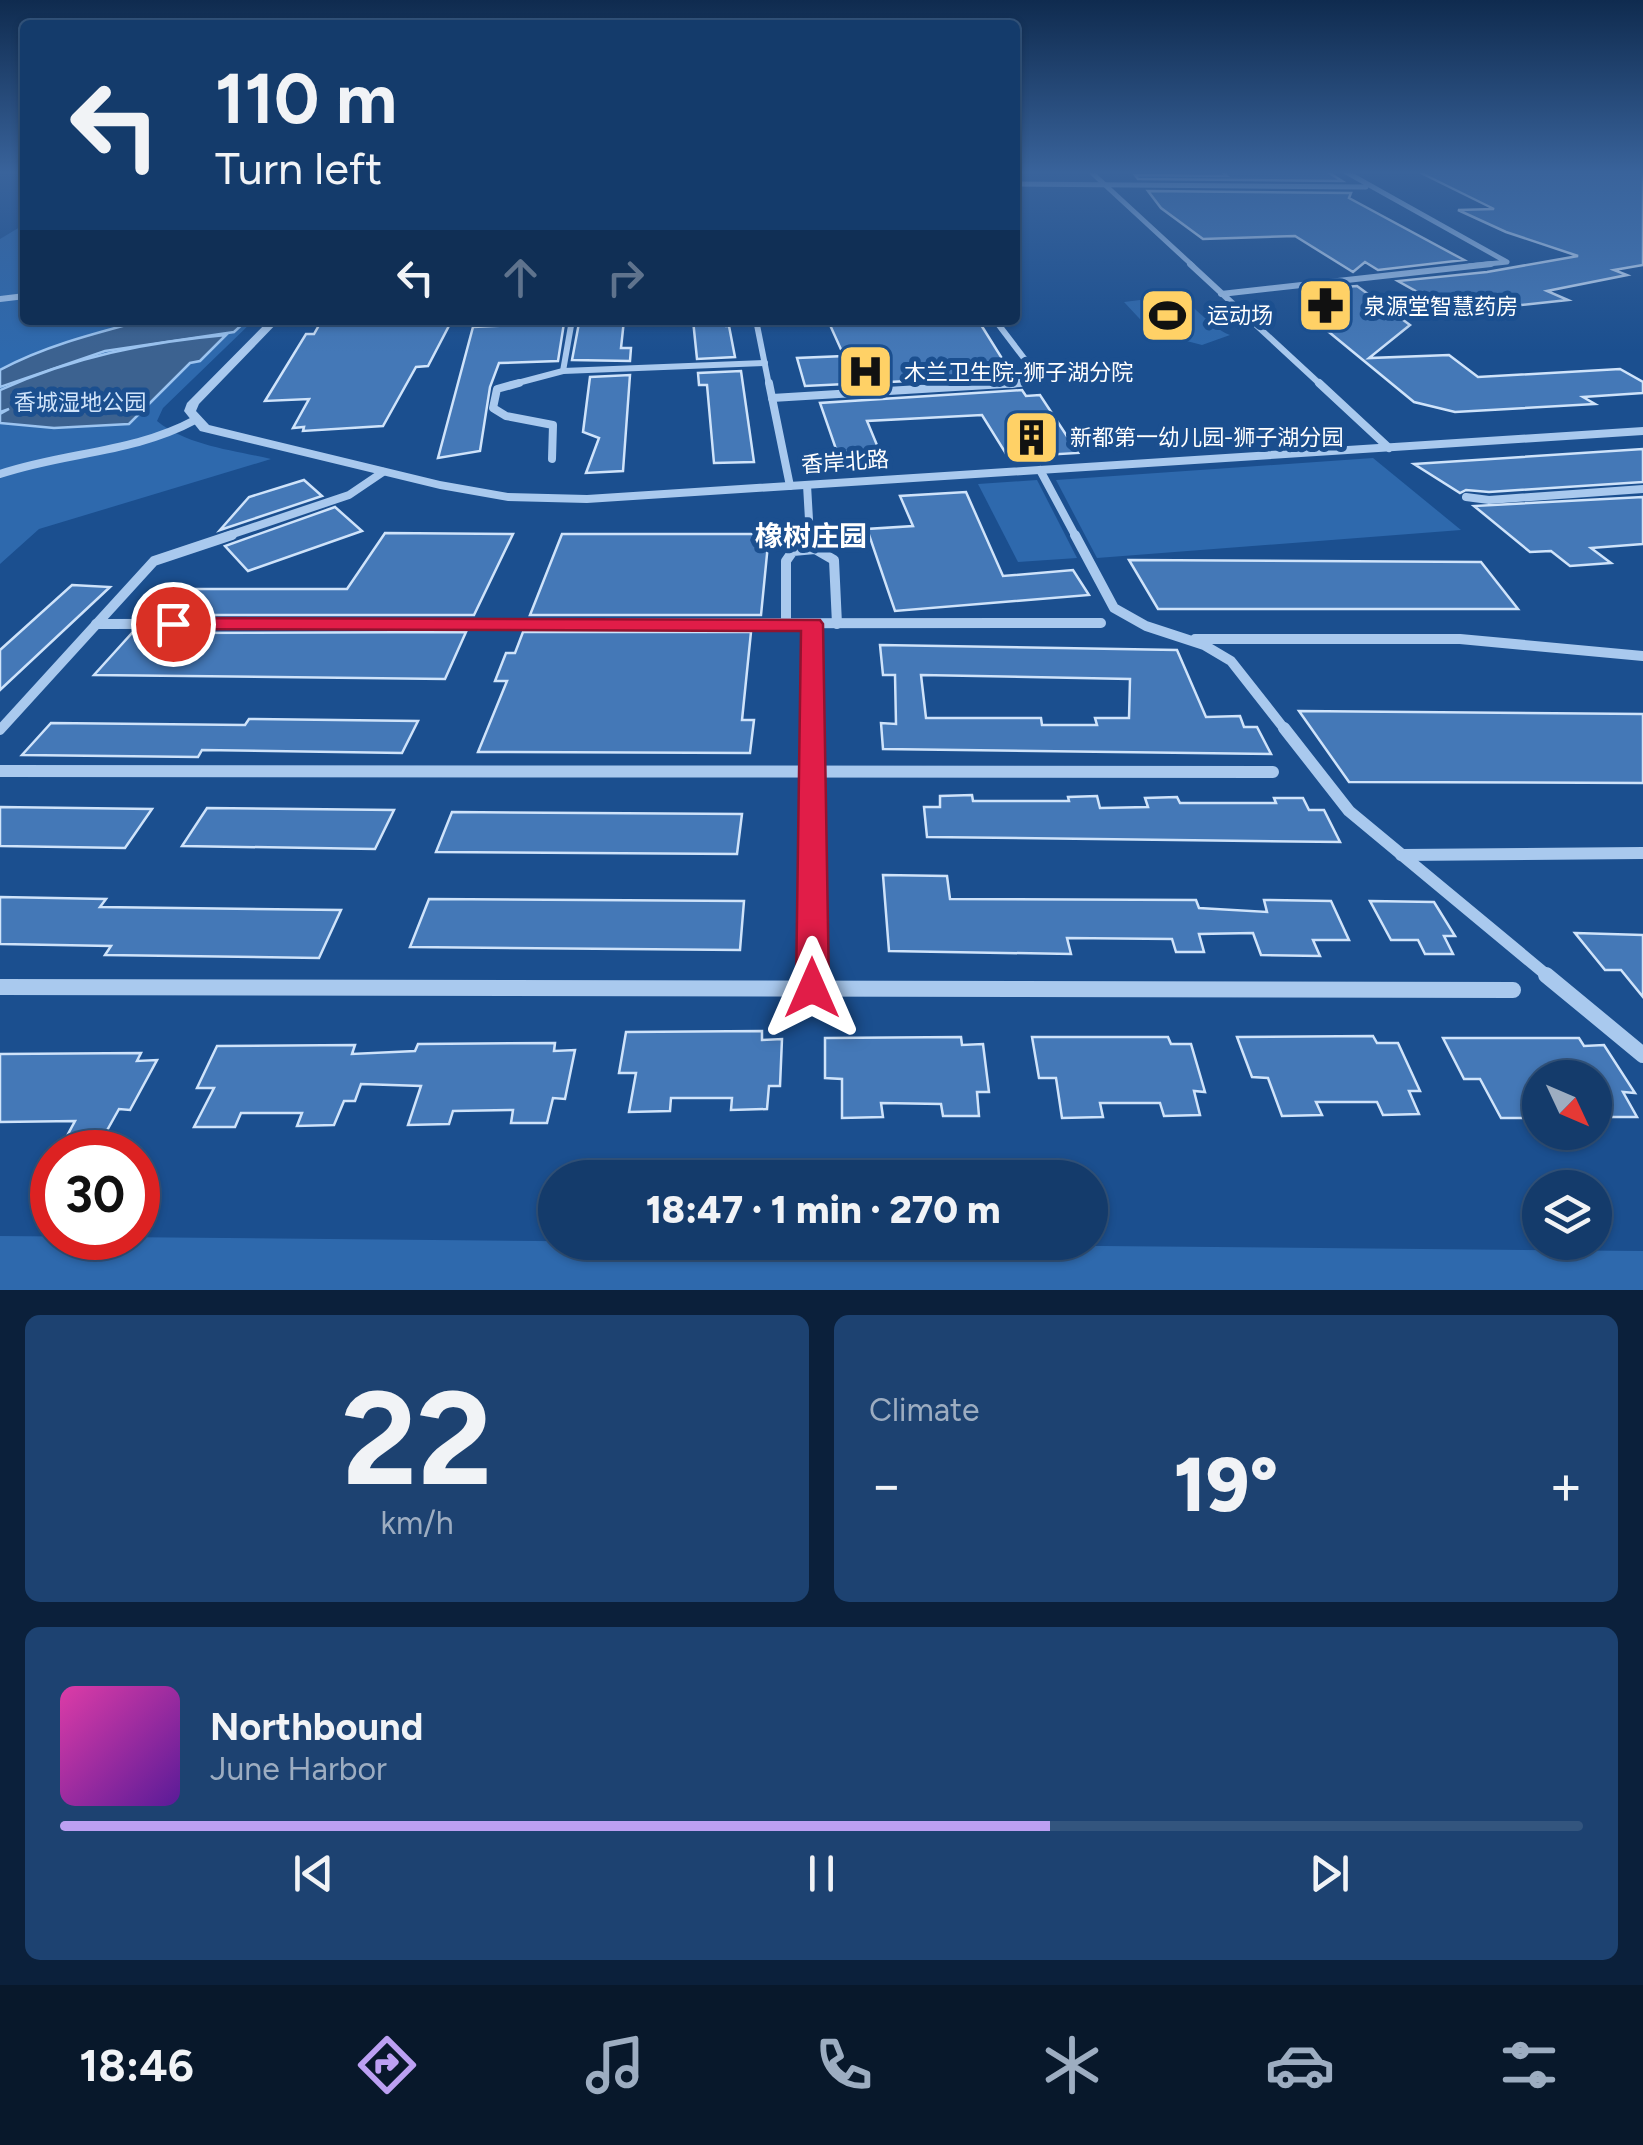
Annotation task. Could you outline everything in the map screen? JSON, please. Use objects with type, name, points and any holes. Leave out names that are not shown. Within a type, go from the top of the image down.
[{"type":"street","points":[[1153,232],[1390,448]]},
{"type":"street","points":[[1220,294],[1506,262],[1451,232]]},
{"type":"street","points":[[0,474],[55,457],[200,424],[190,411],[193,403],[270,325]]},
{"type":"street","points":[[563,371],[571,325]]},
{"type":"street","points":[[757,325],[790,486]]},
{"type":"street","points":[[772,398],[1010,386],[1033,379],[1036,374],[999,325]]},
{"type":"street","points":[[552,460],[553,424],[542,419],[500,415],[493,408],[497,389],[563,371],[765,364]]},
{"type":"street","name":"香岸北路","points":[[200,424],[440,485],[528,497],[587,499],[1643,431]]},
{"type":"street","points":[[1040,470],[1114,608],[1136,622],[1231,661],[1348,811],[1643,1055]]},
{"type":"street","points":[[0,730],[154,561],[349,495],[383,472]]},
{"type":"street","points":[[807,485],[810,547]]},
{"type":"street","points":[[1466,497],[1490,500],[1643,489]]},
{"type":"street","points":[[786,625],[786,561],[793,551],[810,547],[825,551],[834,560],[836,624]]},
{"type":"street","points":[[96,624],[1101,623]]},
{"type":"street","points":[[812,624],[812,988]]},
{"type":"street","points":[[1185,639],[1460,639],[1643,656]]},
{"type":"street","points":[[0,771],[1273,772]]},
{"type":"street","points":[[1400,856],[1643,854]]},
{"type":"street","points":[[0,987],[1513,990]]},
{"type":"green space","name":"香城湿地公园","points":[[20,232],[20,325],[249,325],[163,408],[157,421],[197,442],[271,459],[39,529],[0,564],[0,239]]},
{"type":"green space","name":"运动场","points":[[1172,296],[1188,303],[1230,335],[1202,345],[1152,332],[1124,302]]},
{"type":"green space","points":[[1373,458],[1461,530],[1097,558],[1056,480]]},
{"type":"green space","points":[[1037,480],[1077,558],[1018,562],[978,484]]},
{"type":"green space","points":[[0,1236],[30,1236],[30,1260],[160,1260],[160,1237],[538,1241],[538,1260],[1108,1260],[1108,1246],[1522,1250],[1522,1260],[1612,1260],[1612,1251],[1643,1251],[1643,1290],[0,1290]]},
{"type":"shaded area","points":[[127,325],[242,325],[234,332],[105,351],[0,387],[0,370],[71,341]]},
{"type":"shaded area","points":[[226,335],[200,361],[190,363],[129,424],[54,428],[0,423],[0,414],[9,409],[0,412],[0,390],[27,378],[111,353]]},
{"type":"building","points":[[1194,232],[1412,232],[1464,260],[1378,270],[1365,262],[1353,272],[1295,236],[1203,239]]},
{"type":"building","points":[[1507,232],[1643,232],[1643,265],[1614,270],[1627,275],[1547,291],[1568,300],[1474,310],[1460,302],[1437,303],[1398,281],[1487,272],[1578,256]]},
{"type":"building","points":[[1357,286],[1410,325],[1369,358],[1449,355],[1478,377],[1620,369],[1643,382],[1643,393],[1583,397],[1595,404],[1455,412],[1414,402],[1307,314],[1344,287]]},
{"type":"building","points":[[319,325],[449,325],[428,366],[416,367],[383,426],[303,431],[304,427],[293,428],[309,399],[265,401],[306,334],[314,334]]},
{"type":"building","points":[[564,325],[558,361],[499,363],[490,387],[480,451],[438,458],[473,327]]},
{"type":"building","points":[[579,325],[623,325],[621,348],[631,348],[630,361],[572,360]]},
{"type":"building","points":[[694,325],[729,326],[735,357],[697,359]]},
{"type":"building","points":[[830,325],[981,325],[1013,376],[805,386],[797,358],[844,356]]},
{"type":"building","points":[[741,371],[754,462],[714,463],[707,385],[699,385],[698,373]]},
{"type":"building","points":[[630,375],[623,471],[586,473],[599,438],[583,432],[590,377]]},
{"type":"building","name":"新都第一幼儿园-狮子湖分园","points":[[1022,390],[1026,396],[1040,395],[1078,453],[1008,457],[982,415],[867,421],[879,450],[837,452],[820,403]]},
{"type":"building","points":[[1643,449],[1643,482],[1460,493],[1414,464]]},
{"type":"building","points":[[304,480],[322,496],[220,530],[249,497]]},
{"type":"building","points":[[966,492],[1003,576],[1073,570],[1089,595],[895,611],[867,529],[913,526],[900,496]]},
{"type":"building","points":[[1643,497],[1643,544],[1591,548],[1611,563],[1570,566],[1551,551],[1530,552],[1474,506]]},
{"type":"building","points":[[335,507],[362,531],[248,571],[225,546]]},
{"type":"building","points":[[385,533],[513,534],[474,615],[147,615],[168,589],[347,589]]},
{"type":"building","points":[[562,534],[769,534],[761,615],[530,615]]},
{"type":"building","points":[[1129,560],[1481,562],[1518,609],[1158,609]]},
{"type":"building","points":[[72,585],[110,587],[0,690],[0,650]]},
{"type":"building","points":[[466,632],[445,679],[94,675],[132,633]]},
{"type":"building","points":[[523,632],[751,632],[742,720],[754,720],[750,753],[478,752],[507,681],[495,681],[506,653],[515,653]]},
{"type":"building","points":[[880,645],[1177,650],[1206,717],[1240,716],[1244,727],[1257,727],[1271,754],[883,749],[881,723],[896,724],[895,675],[883,675]],"holes":[[[921,675],[1130,679],[1129,718],[1095,718],[1097,725],[1042,725],[1041,718],[926,718]]]},
{"type":"building","points":[[1299,711],[1643,714],[1643,783],[1349,782]]},
{"type":"building","points":[[249,719],[418,721],[402,753],[202,750],[198,757],[22,755],[51,723],[245,725]]},
{"type":"building","points":[[972,795],[973,801],[1069,801],[1068,797],[1097,796],[1100,808],[1148,807],[1145,798],[1177,797],[1180,803],[1276,803],[1274,798],[1303,798],[1309,810],[1324,810],[1340,842],[927,837],[924,807],[940,807],[940,796]]},
{"type":"building","points":[[0,807],[152,809],[125,848],[0,846]]},
{"type":"building","points":[[207,808],[394,810],[375,849],[182,846]]},
{"type":"building","points":[[452,812],[742,814],[737,854],[436,852]]},
{"type":"building","points":[[883,875],[947,876],[950,899],[1196,900],[1199,908],[1267,912],[1264,900],[1331,901],[1349,940],[1313,940],[1320,956],[1261,955],[1253,933],[1199,934],[1204,952],[1176,952],[1172,939],[1067,938],[1071,954],[889,951]]},
{"type":"building","points":[[0,897],[106,899],[100,907],[341,910],[319,958],[105,955],[111,946],[0,944]]},
{"type":"building","points":[[429,899],[744,901],[740,950],[410,947]]},
{"type":"building","points":[[1370,901],[1434,902],[1455,936],[1444,936],[1453,954],[1425,954],[1418,940],[1391,940]]},
{"type":"building","points":[[1575,933],[1643,935],[1643,997],[1621,970],[1605,970]]},
{"type":"building","points":[[762,1031],[762,1040],[782,1039],[780,1086],[769,1086],[767,1109],[731,1110],[732,1098],[671,1098],[670,1111],[629,1112],[636,1073],[619,1073],[626,1032]]},
{"type":"building","points":[[1373,1036],[1377,1043],[1398,1043],[1420,1091],[1409,1091],[1419,1114],[1383,1115],[1377,1102],[1316,1102],[1322,1115],[1282,1116],[1268,1078],[1252,1077],[1237,1037]]},
{"type":"building","points":[[961,1037],[962,1045],[983,1044],[989,1092],[977,1092],[979,1116],[943,1116],[941,1104],[881,1103],[883,1117],[842,1118],[842,1079],[825,1078],[825,1038]]},
{"type":"building","points":[[1032,1037],[1168,1037],[1171,1044],[1191,1044],[1205,1092],[1194,1091],[1200,1115],[1164,1116],[1160,1103],[1100,1103],[1103,1117],[1062,1118],[1056,1078],[1039,1078]]},
{"type":"building","points":[[1443,1038],[1579,1038],[1584,1046],[1604,1045],[1635,1093],[1623,1092],[1637,1117],[1612,1117],[1612,1060],[1522,1060],[1522,1118],[1501,1118],[1480,1079],[1464,1079]]},
{"type":"building","points":[[555,1043],[554,1051],[575,1050],[565,1099],[553,1098],[547,1123],[511,1123],[513,1110],[453,1111],[449,1124],[408,1125],[421,1086],[361,1084],[355,1101],[344,1101],[334,1125],[297,1126],[302,1113],[241,1113],[235,1127],[194,1127],[214,1088],[197,1088],[217,1046],[355,1045],[352,1054],[415,1051],[418,1044]]},
{"type":"building","points":[[141,1053],[137,1061],[157,1060],[130,1110],[119,1109],[107,1130],[70,1130],[75,1121],[0,1122],[0,1054]]},
{"type":"place","name":"泉源堂智慧药房","points":[[1325,306]]},
{"type":"place","name":"运动场","points":[[1168,315]]},
{"type":"place","name":"木兰卫生院-狮子湖分院","points":[[865,372]]},
{"type":"place","name":"新都第一幼儿园-狮子湖分园","points":[[1031,437]]},
{"type":"district","name":"橡树庄园","points":[[811,536]]},
{"type":"route","points":[[173,624],[812,624],[812,988]]}]
